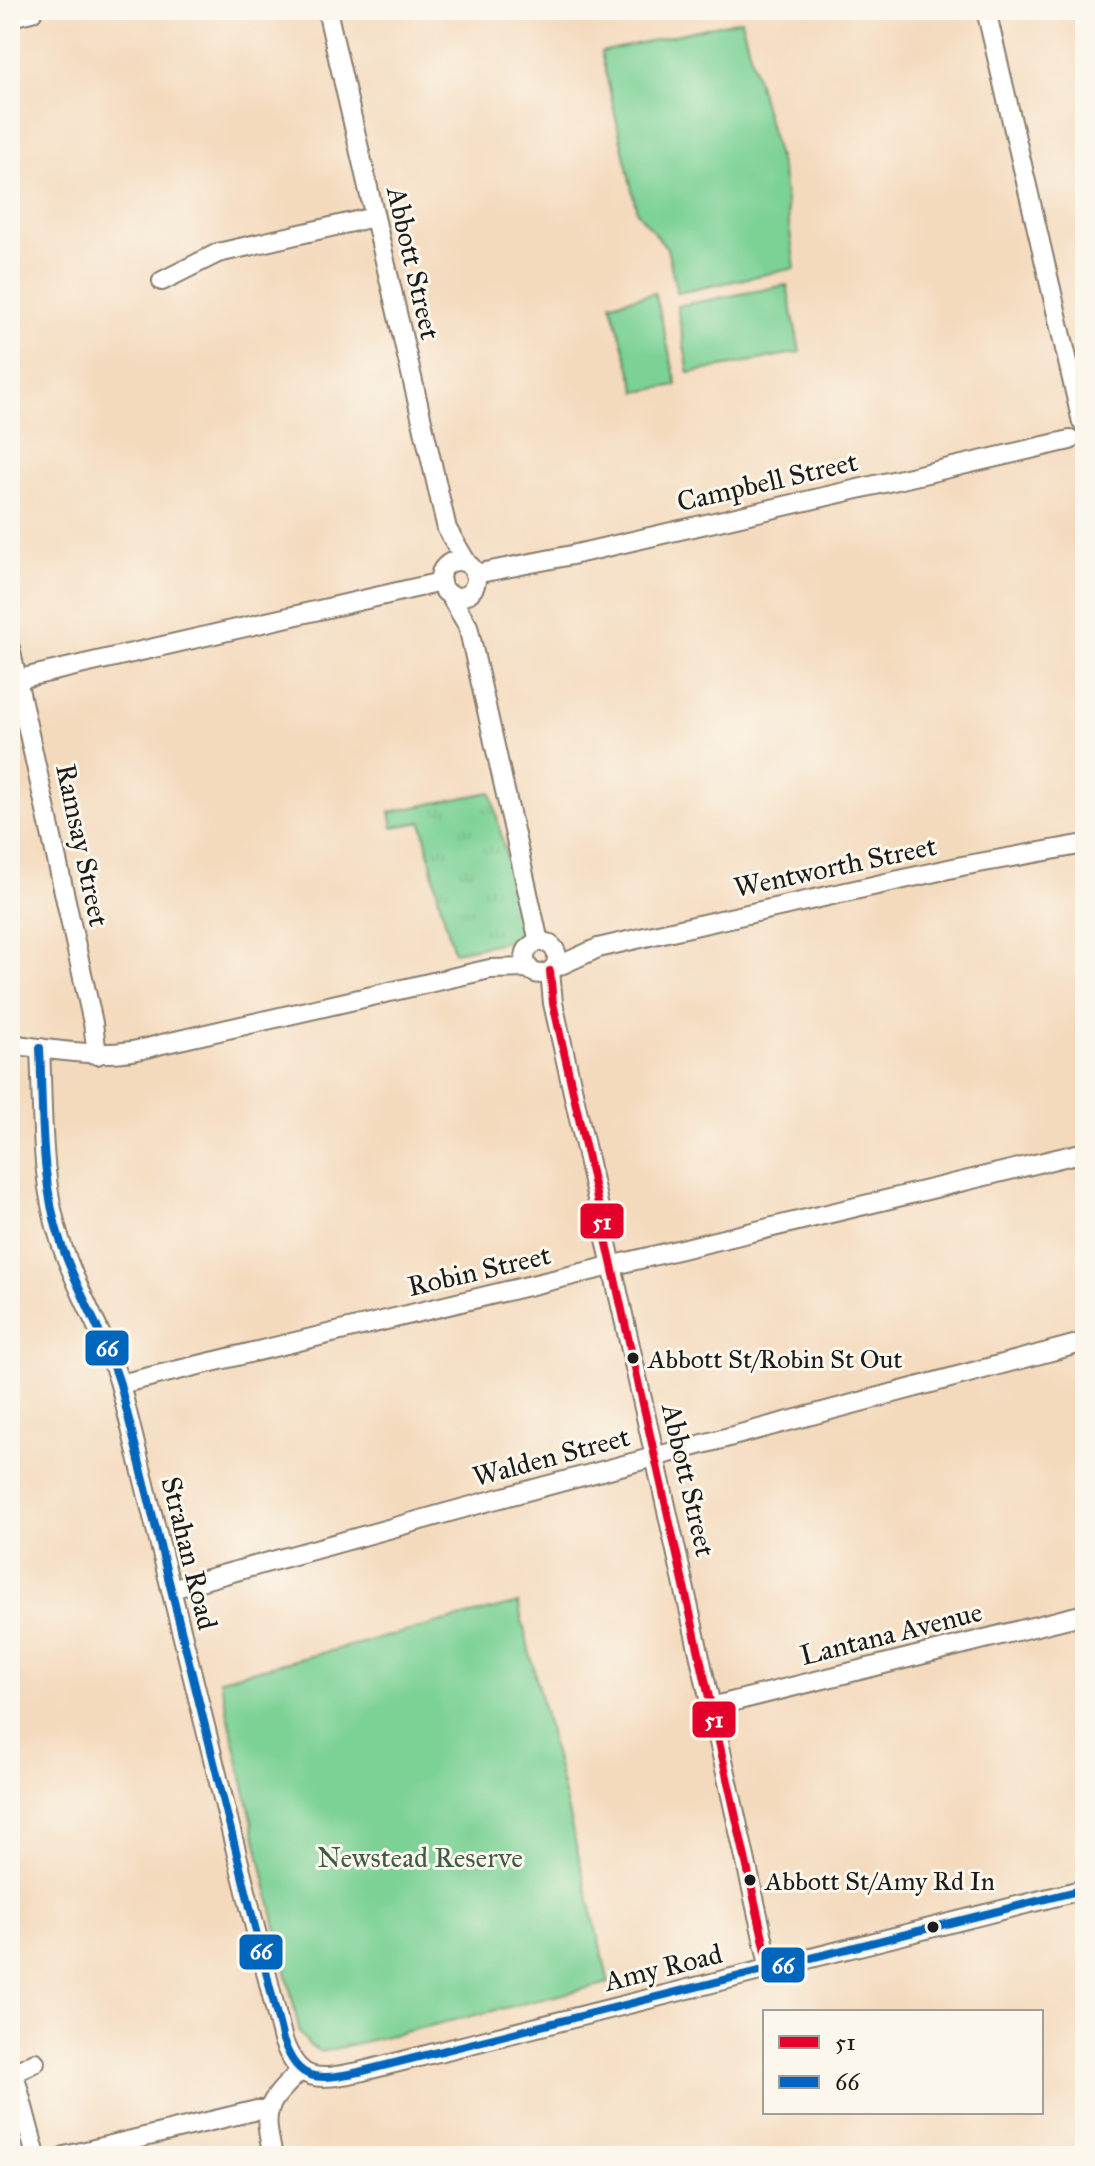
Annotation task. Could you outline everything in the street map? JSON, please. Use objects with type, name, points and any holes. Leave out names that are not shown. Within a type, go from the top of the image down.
[{"type":"street","points":[[10,15],[31,10]]},
{"type":"street","name":"Abbott Street","points":[[327,10],[447,529],[471,576],[468,626]]},
{"type":"street","points":[[986,10],[1083,422],[1071,431],[1078,446]]},
{"type":"street","points":[[162,281],[218,253],[374,217]]},
{"type":"street","name":"Campbell Street","points":[[471,576],[1078,446]]},
{"type":"street","name":"Abbott Street","points":[[447,529],[445,581],[468,626],[770,1969]]},
{"type":"street","points":[[455,561],[471,576],[461,596],[445,581],[455,561]]},
{"type":"street","points":[[14,680],[445,581]]},
{"type":"street","name":"Ramsay Street","points":[[10,648],[14,680],[93,1023],[97,1055]]},
{"type":"street","name":"Wentworth Street","points":[[10,1044],[97,1055],[135,1052],[490,969],[598,948],[962,866],[1085,844]]},
{"type":"street","name":"Strahan Road","points":[[40,1048],[46,1164],[53,1212],[76,1287],[110,1353],[120,1384],[283,2040],[292,2062],[300,2071]]},
{"type":"street","name":"Robin Street","points":[[120,1384],[1085,1152]]},
{"type":"street","name":"Walden Street","points":[[171,1589],[1085,1342]]},
{"type":"street","name":"Lantana Avenue","points":[[711,1707],[1085,1614]]},
{"type":"street","name":"Amy Road","points":[[300,2071],[323,2078],[359,2072],[1085,1889]]},
{"type":"street","points":[[35,2062],[12,2070],[36,2156]]},
{"type":"street","points":[[273,2156],[266,2122],[267,2110],[274,2098],[300,2071]]},
{"type":"street","points":[[65,2156],[267,2110]]},
{"type":"green space","points":[[741,20],[782,173],[795,268],[677,293],[667,248],[637,212],[601,52]]},
{"type":"green space","points":[[787,285],[800,352],[689,373],[677,306]]},
{"type":"green space","points":[[655,293],[677,385],[637,392],[611,303]]},
{"type":"green space","points":[[491,792],[523,928],[509,941],[454,952],[422,822],[393,827],[390,812]]},
{"type":"green space","name":"Newstead Reserve","points":[[518,1603],[609,1983],[321,2052],[310,2046],[300,2033],[220,1679]]},
{"type":"transit line","name":"51","points":[[550,971],[553,1003],[770,1969]]},
{"type":"transit line","name":"66","points":[[40,1048],[44,1147],[54,1220],[120,1384],[283,2040],[303,2072],[321,2077],[359,2072],[1085,1889]]},
{"type":"place","name":"Abbott St/Robin St Out","points":[[633,1358]]},
{"type":"place","name":"Abbott St/Amy Rd In","points":[[750,1880]]}]
